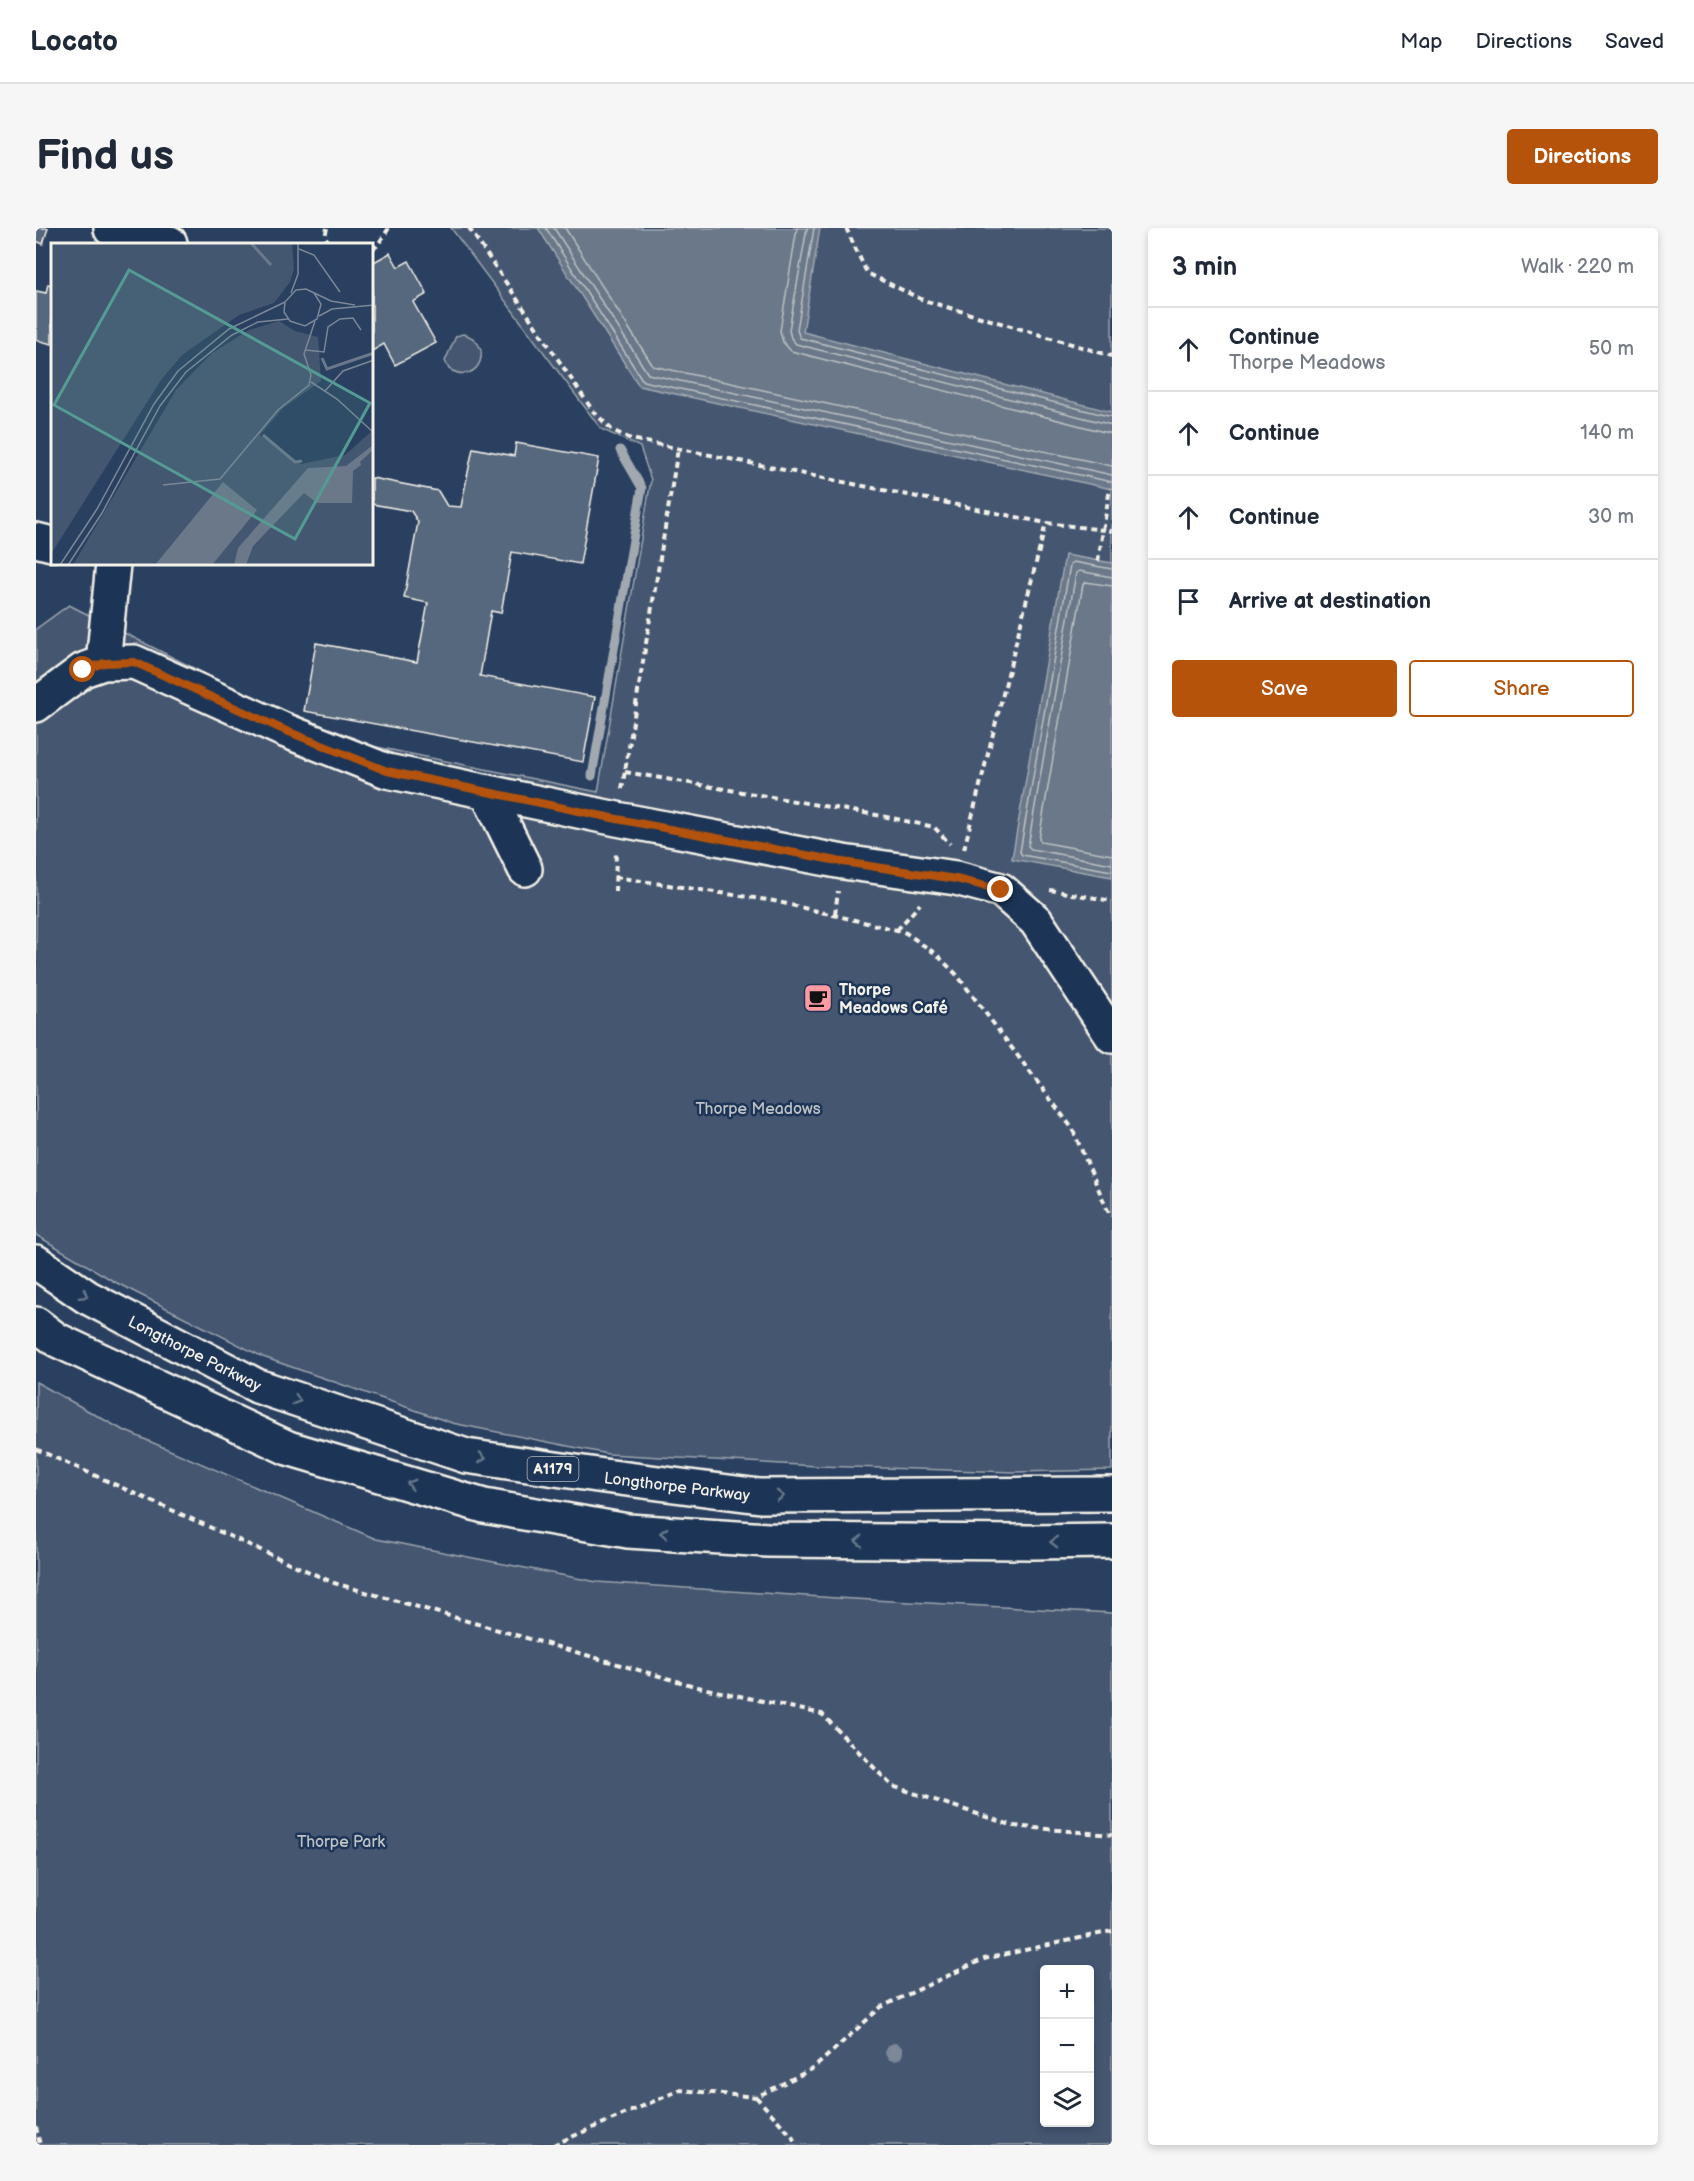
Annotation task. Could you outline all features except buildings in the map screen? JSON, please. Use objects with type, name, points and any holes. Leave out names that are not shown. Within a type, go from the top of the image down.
[{"type":"main road","points":[[109,234],[171,238]]},
{"type":"main road","points":[[36,540],[51,544]]},
{"type":"main road","points":[[104,663],[113,566]]},
{"type":"main road","points":[[36,705],[83,670],[104,663],[134,662],[284,730],[387,771],[617,819],[956,879],[1001,890],[1036,921],[1112,1036]]},
{"type":"main road","points":[[487,792],[525,869]]},
{"type":"main road","name":"Longthorpe Parkway","points":[[36,1262],[87,1297],[256,1386],[466,1456],[760,1496],[1112,1494]]},
{"type":"main road","points":[[36,1324],[57,1340],[288,1448],[484,1506],[628,1531],[768,1540],[1112,1541]]},
{"type":"path","points":[[327,228],[325,237],[330,243]]},
{"type":"path","points":[[374,248],[389,228]]},
{"type":"path","points":[[469,228],[593,411],[612,430],[631,439],[1046,523],[1112,531]]},
{"type":"path","points":[[846,228],[867,273],[923,300],[1112,356]]},
{"type":"path","points":[[615,892],[617,819],[678,449]]},
{"type":"path","points":[[1098,561],[1110,488]]},
{"type":"path","points":[[956,879],[1046,523]]},
{"type":"path","points":[[625,772],[934,827],[956,851],[956,879]]},
{"type":"path","points":[[615,878],[774,901],[906,933],[936,954],[957,975],[1072,1128],[1112,1216]]},
{"type":"path","points":[[1001,890],[1029,886],[1112,901]]},
{"type":"path","points":[[36,1449],[334,1583],[698,1687],[822,1714],[892,1786],[1014,1826],[1112,1834]]},
{"type":"path","points":[[553,2145],[680,2090],[756,2097],[814,2068],[881,2007],[912,1992],[984,1959],[1112,1931]]},
{"type":"path","points":[[756,2097],[792,2136],[796,2145]]},
{"type":"path","points":[[36,2127],[40,2145]]},
{"type":"green space","name":"Thorpe Meadows","points":[[451,228],[1112,228],[1112,1470],[1014,1472],[817,1466],[608,1454],[452,1423],[263,1357],[115,1282],[36,1235],[36,629],[69,605],[231,687],[362,744],[598,792],[651,480],[640,447],[601,429]]},
{"type":"green space","points":[[463,334],[473,339],[479,346],[481,354],[480,362],[469,373],[449,369],[445,361],[456,336]]},
{"type":"green space","name":"Thorpe Park","points":[[36,1382],[121,1429],[376,1539],[597,1582],[1112,1613],[1112,2145],[36,2145]]},
{"type":"water","points":[[538,228],[820,228],[803,332],[1112,412],[1112,489],[639,386]]},
{"type":"water","points":[[1065,555],[1112,563],[1112,877],[1012,859]]},
{"type":"waterway","points":[[592,776],[642,488],[620,450]]},
{"type":"place","name":"Thorpe Meadows Café","points":[[818,998]]},
{"type":"route","points":[[83,670],[104,663],[134,662],[284,730],[387,771],[617,819],[843,862],[956,879],[1001,890]]}]
